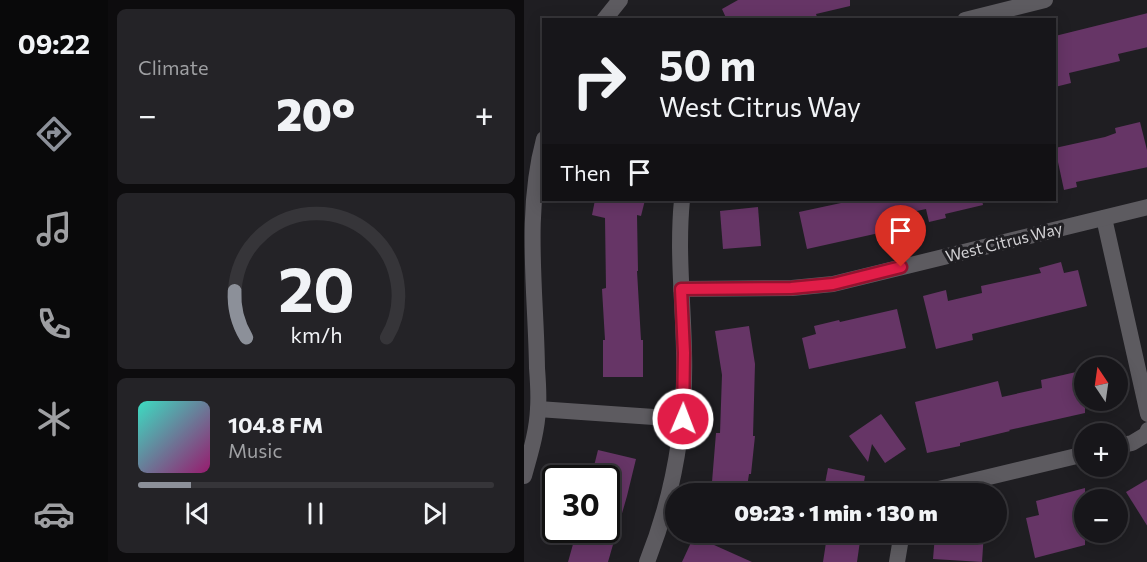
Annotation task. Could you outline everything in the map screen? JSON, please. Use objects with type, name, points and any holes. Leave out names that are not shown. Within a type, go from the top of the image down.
[{"type":"street","points":[[606,18],[620,0]]},
{"type":"street","points":[[971,18],[1012,4],[1045,0]]},
{"type":"street","points":[[524,476],[533,443],[538,409],[533,267],[536,170],[542,147]]},
{"type":"street","points":[[647,562],[673,479],[683,419],[684,353],[679,231],[682,201]]},
{"type":"street","name":"West Citrus Way","points":[[681,289],[791,288],[833,284],[1148,207]]},
{"type":"street","points":[[1104,218],[1148,414]]},
{"type":"street","points":[[538,409],[683,419]]},
{"type":"street","points":[[1128,444],[1147,432]]},
{"type":"street","points":[[964,483],[1074,457]]},
{"type":"street","points":[[897,562],[900,543]]},
{"type":"building","points":[[738,0],[850,0],[850,6],[816,14],[817,18],[726,18],[722,9]]},
{"type":"building","points":[[1148,13],[1148,47],[1118,54],[1120,61],[1069,73],[1071,83],[1056,87],[1056,36]]},
{"type":"building","points":[[1140,122],[1148,154],[1148,167],[1076,182],[1077,187],[1064,190],[1056,148],[1105,137],[1116,133],[1115,128]]},
{"type":"building","points":[[595,201],[645,201],[641,216],[637,215],[637,271],[641,340],[643,340],[643,377],[603,377],[603,340],[605,340],[602,289],[606,288],[605,218],[592,215]]},
{"type":"building","points":[[850,201],[982,201],[983,205],[945,214],[946,218],[929,222],[926,209],[898,215],[885,219],[888,231],[807,249],[799,212]]},
{"type":"building","points":[[758,207],[761,246],[723,249],[720,211]]},
{"type":"building","points":[[1061,262],[1064,273],[1078,270],[1087,306],[972,334],[973,340],[936,349],[923,296],[946,290],[948,301],[982,293],[981,286],[1041,273],[1039,268]]},
{"type":"building","points":[[897,309],[906,348],[809,369],[802,338],[816,334],[814,326]]},
{"type":"building","points":[[749,326],[755,364],[753,436],[755,436],[751,474],[749,474],[748,483],[712,483],[716,433],[720,433],[722,375],[715,331]]},
{"type":"building","points":[[1074,372],[1074,411],[1085,411],[1085,413],[1009,430],[960,443],[960,446],[927,453],[915,402],[998,381],[1002,397],[1042,388],[1041,380]]},
{"type":"building","points":[[881,414],[906,449],[885,463],[872,444],[868,462],[849,436]]},
{"type":"building","points":[[598,450],[636,459],[620,520],[620,465],[594,465]]},
{"type":"building","points":[[828,468],[865,476],[864,483],[825,483]]},
{"type":"building","points":[[1148,479],[1148,527],[1128,495],[1128,491]]},
{"type":"building","points":[[1074,491],[1074,543],[1085,543],[1085,545],[1035,558],[1026,518],[1039,515],[1036,501]]},
{"type":"building","points":[[573,543],[613,543],[608,562],[568,562]]},
{"type":"building","points":[[691,543],[710,543],[752,562],[682,562]]},
{"type":"building","points":[[826,543],[860,543],[857,562],[823,562]]},
{"type":"building","points":[[934,543],[983,543],[982,562],[933,559]]},
{"type":"route","points":[[683,419],[684,353],[681,289],[791,288],[833,284],[901,267]]}]
